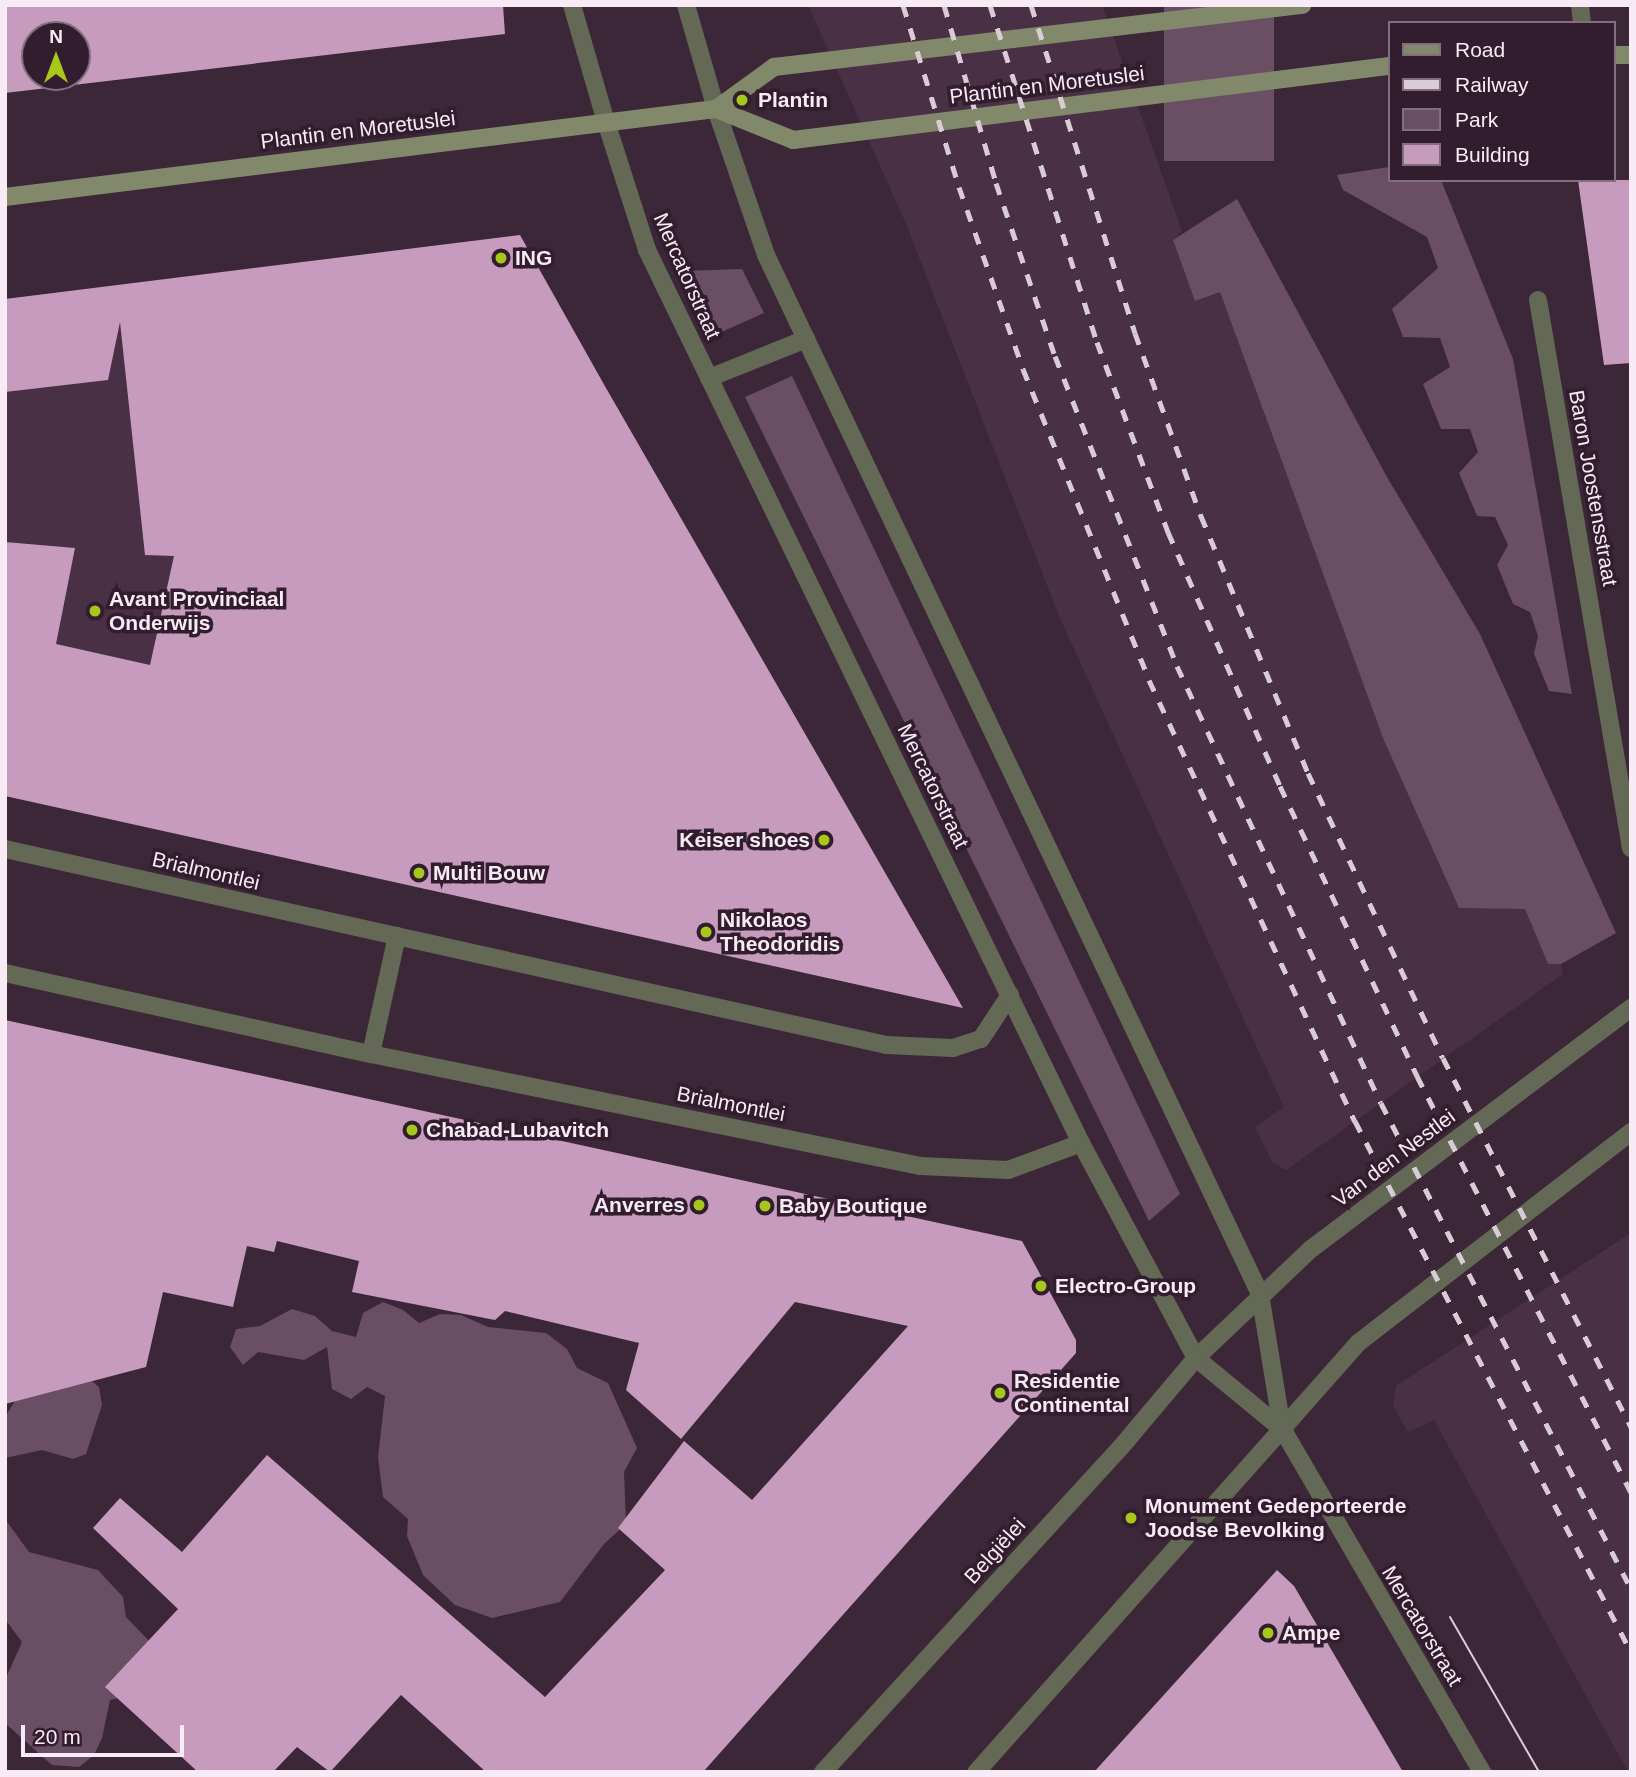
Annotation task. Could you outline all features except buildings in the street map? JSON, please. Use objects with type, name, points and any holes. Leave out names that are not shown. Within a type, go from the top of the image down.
[{"type":"main road","points":[[716,110],[774,67],[1302,5]]},
{"type":"main road","name":"Plantin en Moretuslei","points":[[5,197],[716,110],[793,140],[1388,66]]},
{"type":"street","name":"Mercatorstraat","points":[[572,5],[647,250],[1081,1143],[1196,1357],[1282,1429],[1482,1772]]},
{"type":"street","name":"Mercatorstraat","points":[[686,5],[716,110],[762,246],[1260,1294],[1282,1429]]},
{"type":"street","name":"Baron Joostensstraat","points":[[1538,300],[1631,848]]},
{"type":"street","points":[[709,378],[806,339]]},
{"type":"street","name":"Brialmontlei","points":[[5,849],[886,1045],[953,1048],[981,1038],[1010,995]]},
{"type":"street","points":[[371,1054],[397,936]]},
{"type":"street","name":"Brialmontlei","points":[[5,973],[371,1054],[920,1166],[1008,1170],[1081,1143]]},
{"type":"street","name":"Van den Nestlei","points":[[1196,1357],[1260,1294],[1321,1242],[1631,1008]]},
{"type":"street","points":[[976,1772],[1358,1343],[1631,1132]]},
{"type":"street","name":"Belgiëlei","points":[[823,1772],[1121,1447],[1196,1357]]},
{"type":"shaded area","points":[[808,5],[1102,5],[1182,231],[1173,240],[1195,301],[1220,292],[1383,738],[1525,909],[1548,964],[1561,964],[1563,974],[1286,1170],[1273,1163],[1255,1127],[1284,1107],[1059,616],[906,224]]},
{"type":"shaded area","name":"Avant Provinciaal Onderwijs","points":[[116,286],[198,557],[173,665],[5,796],[5,299]]},
{"type":"shaded area","points":[[1631,1233],[1631,1772],[1628,1772],[1434,1420],[1408,1432],[1393,1406],[1396,1386]]},
{"type":"green space","points":[[1164,5],[1274,5],[1274,161],[1164,161]]},
{"type":"green space","points":[[1388,167],[1388,182],[1442,182],[1513,359],[1572,694],[1549,691],[1534,654],[1538,636],[1530,612],[1513,604],[1497,565],[1508,545],[1495,517],[1477,516],[1459,473],[1478,452],[1470,429],[1441,429],[1423,384],[1450,367],[1440,338],[1403,337],[1392,309],[1438,268],[1427,237],[1343,190],[1337,175]]},
{"type":"green space","points":[[1237,199],[1387,477],[1480,634],[1616,933],[1561,964],[1548,964],[1525,909],[1459,908],[1383,738],[1220,292],[1195,301],[1173,240]]},
{"type":"green space","points":[[742,269],[764,313],[715,335],[685,271]]},
{"type":"green space","points":[[792,376],[1180,1194],[1149,1221],[745,397]]},
{"type":"green space","points":[[383,1302],[403,1310],[419,1323],[440,1314],[461,1315],[488,1327],[546,1333],[567,1349],[577,1368],[608,1383],[637,1448],[624,1472],[626,1524],[604,1544],[560,1602],[492,1618],[455,1605],[423,1575],[407,1536],[408,1519],[383,1497],[378,1457],[385,1396],[367,1387],[351,1399],[332,1389],[327,1347],[304,1360],[258,1352],[243,1365],[230,1347],[236,1329],[260,1326],[292,1309],[315,1316],[332,1331],[356,1337],[363,1313]]},
{"type":"green space","points":[[77,1369],[99,1387],[102,1405],[86,1454],[73,1459],[42,1450],[5,1458],[5,1417],[23,1388]]},
{"type":"green space","points":[[5,1519],[29,1552],[98,1570],[123,1597],[126,1617],[152,1644],[136,1694],[110,1700],[102,1738],[94,1755],[79,1767],[52,1765],[5,1723],[5,1680],[22,1642],[5,1619]]},
{"type":"tram line","points":[[1450,1617],[1539,1772]]},
{"type":"railway","points":[[903,5],[959,187],[1023,369],[1149,680],[1355,1121],[1631,1652]]},
{"type":"railway","points":[[944,5],[996,183],[1055,356],[1177,666],[1381,1103],[1631,1589]]},
{"type":"railway","points":[[990,5],[1097,342],[1168,532],[1280,786],[1417,1076],[1631,1493]]},
{"type":"railway","points":[[1031,5],[1135,333],[1201,516],[1308,773],[1443,1058],[1631,1427]]},
{"type":"place","name":"Plantin","points":[[742,100]]},
{"type":"place","name":"ING","points":[[501,258]]},
{"type":"place","name":"Avant Provinciaal Onderwijs","points":[[95,611]]},
{"type":"place","name":"Keiser shoes","points":[[824,840]]},
{"type":"place","name":"Multi Bouw","points":[[419,873]]},
{"type":"place","name":"Nikolaos Theodoridis","points":[[706,932]]},
{"type":"place","name":"Chabad-Lubavitch","points":[[412,1130]]},
{"type":"place","name":"Anverres","points":[[699,1205]]},
{"type":"place","name":"Baby Boutique","points":[[765,1206]]},
{"type":"place","name":"Electro-Group","points":[[1041,1286]]},
{"type":"place","name":"Residentie Continental","points":[[1000,1393]]},
{"type":"place","name":"Monument Gedeporteerde Joodse Bevolking","points":[[1131,1518]]},
{"type":"place","name":"Ampe","points":[[1268,1633]]}]
